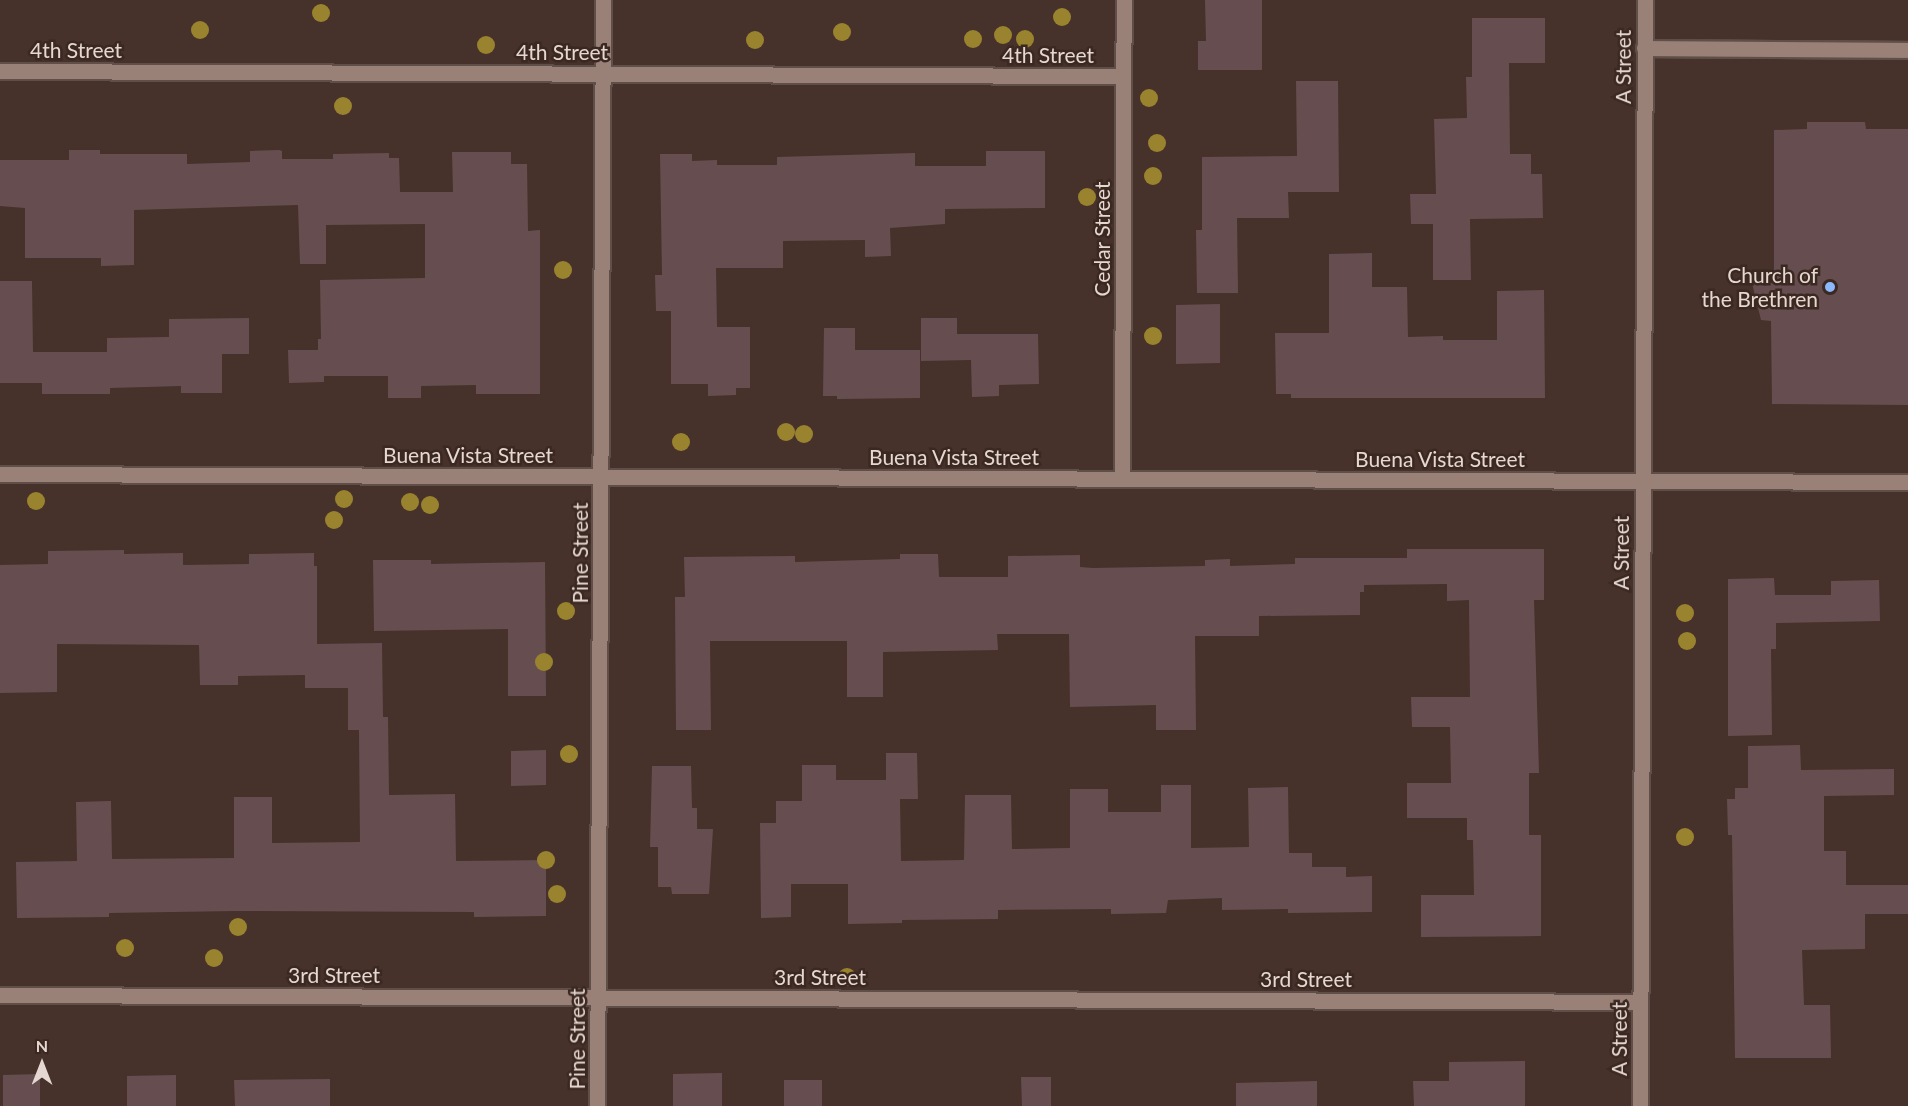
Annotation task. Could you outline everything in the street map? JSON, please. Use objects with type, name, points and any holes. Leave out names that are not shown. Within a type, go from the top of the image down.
[{"type":"street","name":"Pine Street","points":[[597,1106],[603,0]]},
{"type":"street","name":"Cedar Street","points":[[1122,479],[1124,0]]},
{"type":"street","name":"A Street","points":[[1640,1106],[1645,0]]},
{"type":"street","points":[[1644,48],[1908,50]]},
{"type":"street","name":"4th Street","points":[[0,71],[1123,76]]},
{"type":"street","name":"Buena Vista Street","points":[[0,474],[1908,482]]},
{"type":"street","name":"3rd Street","points":[[0,995],[1640,1002]]},
{"type":"building","points":[[1205,0],[1262,0],[1262,70],[1198,70],[1198,41],[1206,41]]},
{"type":"building","points":[[1472,18],[1545,18],[1545,63],[1509,63],[1510,154],[1531,154],[1531,174],[1542,174],[1543,218],[1470,219],[1471,280],[1433,280],[1433,224],[1411,224],[1410,194],[1436,194],[1434,119],[1467,118],[1466,77],[1472,77]]},
{"type":"building","points":[[1296,81],[1338,81],[1339,192],[1288,192],[1289,218],[1237,218],[1238,293],[1197,293],[1196,230],[1202,230],[1202,157],[1297,156]]},
{"type":"building","points":[[1807,122],[1865,122],[1866,129],[1908,129],[1908,405],[1772,404],[1771,321],[1761,320],[1752,283],[1774,283],[1774,130],[1807,129]]},
{"type":"building","points":[[69,150],[100,150],[100,154],[187,154],[187,164],[250,162],[250,151],[279,150],[282,151],[282,159],[333,159],[333,154],[389,153],[389,158],[399,158],[400,192],[453,192],[452,152],[511,152],[511,164],[527,164],[528,231],[540,230],[540,394],[476,394],[476,385],[421,386],[421,398],[388,398],[388,376],[324,376],[324,382],[289,383],[288,350],[318,350],[318,339],[321,339],[320,280],[425,278],[425,224],[326,225],[326,264],[300,264],[298,205],[134,210],[134,265],[101,266],[101,258],[25,258],[25,208],[0,206],[0,160],[69,160]]},
{"type":"building","points":[[986,151],[1045,151],[1045,208],[945,209],[945,224],[890,228],[891,256],[865,257],[865,240],[783,241],[783,268],[716,268],[717,327],[750,327],[750,388],[736,388],[736,395],[708,396],[708,384],[671,384],[671,311],[656,311],[655,275],[662,275],[660,154],[692,154],[692,161],[717,160],[717,165],[777,165],[777,157],[915,153],[915,166],[986,166]]},
{"type":"building","points":[[1372,253],[1372,287],[1407,287],[1408,337],[1443,336],[1443,340],[1497,340],[1497,291],[1544,290],[1545,398],[1291,398],[1291,394],[1276,394],[1275,333],[1329,333],[1329,254]]},
{"type":"building","points":[[0,281],[32,281],[33,352],[107,352],[107,338],[169,337],[169,319],[249,318],[249,354],[222,354],[222,393],[181,393],[181,386],[110,388],[110,394],[42,394],[42,383],[0,383]]},
{"type":"building","points":[[1220,304],[1220,363],[1176,364],[1176,305]]},
{"type":"building","points":[[921,318],[957,318],[957,334],[1038,334],[1039,384],[999,385],[999,396],[972,397],[971,360],[921,361]]},
{"type":"building","points":[[824,328],[855,328],[855,350],[920,350],[920,398],[837,399],[837,396],[823,396]]},
{"type":"building","points":[[1407,549],[1544,549],[1544,600],[1534,600],[1539,773],[1529,773],[1529,835],[1541,835],[1541,936],[1421,937],[1421,895],[1474,895],[1473,840],[1467,840],[1467,818],[1407,818],[1407,783],[1451,783],[1450,727],[1412,727],[1411,697],[1470,697],[1469,600],[1447,601],[1447,584],[1364,585],[1364,592],[1360,592],[1360,615],[1259,616],[1259,636],[1195,636],[1196,730],[1156,730],[1156,705],[1070,707],[1069,634],[997,634],[998,650],[883,652],[883,697],[847,697],[847,641],[710,641],[711,730],[676,730],[675,597],[685,597],[684,557],[795,556],[795,562],[900,559],[900,554],[938,554],[939,577],[1008,577],[1008,556],[1080,555],[1080,567],[1093,568],[1205,566],[1205,560],[1230,559],[1230,566],[1295,564],[1295,558],[1407,558]]},
{"type":"building","points":[[124,550],[124,554],[183,553],[183,565],[249,564],[249,554],[314,553],[314,566],[317,566],[317,644],[382,643],[383,717],[388,717],[389,795],[455,794],[456,861],[546,860],[546,916],[474,917],[474,912],[235,911],[109,913],[109,917],[17,918],[16,862],[77,861],[76,802],[111,801],[112,859],[234,858],[234,797],[272,797],[272,843],[360,842],[359,730],[348,730],[348,688],[305,688],[305,675],[238,676],[238,685],[200,685],[199,645],[57,644],[57,692],[0,693],[0,565],[48,564],[48,551]]},
{"type":"building","points":[[373,560],[431,560],[431,564],[545,562],[546,696],[508,696],[508,629],[374,631]]},
{"type":"building","points":[[1774,578],[1775,595],[1831,595],[1831,581],[1879,580],[1880,621],[1776,623],[1776,649],[1771,649],[1772,735],[1728,736],[1728,579]]},
{"type":"building","points":[[1800,745],[1801,770],[1894,769],[1894,795],[1824,796],[1824,851],[1846,851],[1846,885],[1908,885],[1908,914],[1865,914],[1865,949],[1802,950],[1804,1005],[1830,1005],[1831,1058],[1735,1058],[1732,835],[1728,835],[1727,799],[1735,799],[1735,788],[1748,788],[1748,746]]},
{"type":"building","points":[[546,750],[546,785],[511,786],[511,751]]},
{"type":"building","points":[[886,753],[917,753],[918,799],[900,799],[901,861],[964,860],[965,795],[1011,795],[1012,849],[1070,848],[1070,789],[1108,789],[1108,812],[1161,812],[1161,785],[1191,785],[1191,848],[1249,847],[1248,788],[1288,787],[1289,853],[1312,853],[1312,867],[1346,867],[1346,877],[1372,876],[1372,912],[1288,913],[1288,909],[1222,910],[1222,898],[1168,900],[1166,913],[1111,914],[1111,909],[998,910],[998,919],[902,920],[902,923],[848,924],[848,884],[791,884],[791,917],[761,918],[760,823],[776,823],[776,801],[802,801],[802,765],[836,765],[836,780],[886,780]]},
{"type":"building","points":[[652,766],[691,766],[692,808],[697,808],[697,829],[713,829],[709,894],[672,894],[671,887],[658,887],[658,847],[650,847]]},
{"type":"building","points":[[1525,1061],[1525,1106],[1414,1106],[1413,1081],[1449,1081],[1449,1062]]},
{"type":"building","points":[[722,1073],[722,1106],[673,1106],[673,1074]]},
{"type":"building","points":[[40,1074],[40,1106],[3,1106],[3,1075]]},
{"type":"building","points":[[176,1075],[176,1106],[127,1106],[127,1076]]},
{"type":"building","points":[[1021,1077],[1051,1077],[1051,1106],[1022,1106]]},
{"type":"building","points":[[330,1079],[330,1106],[235,1106],[234,1080]]},
{"type":"building","points":[[784,1080],[822,1080],[822,1106],[784,1106]]},
{"type":"building","points":[[1317,1081],[1317,1106],[1236,1106],[1236,1083]]},
{"type":"place","name":"Church of the Brethren","points":[[1830,287]]}]
